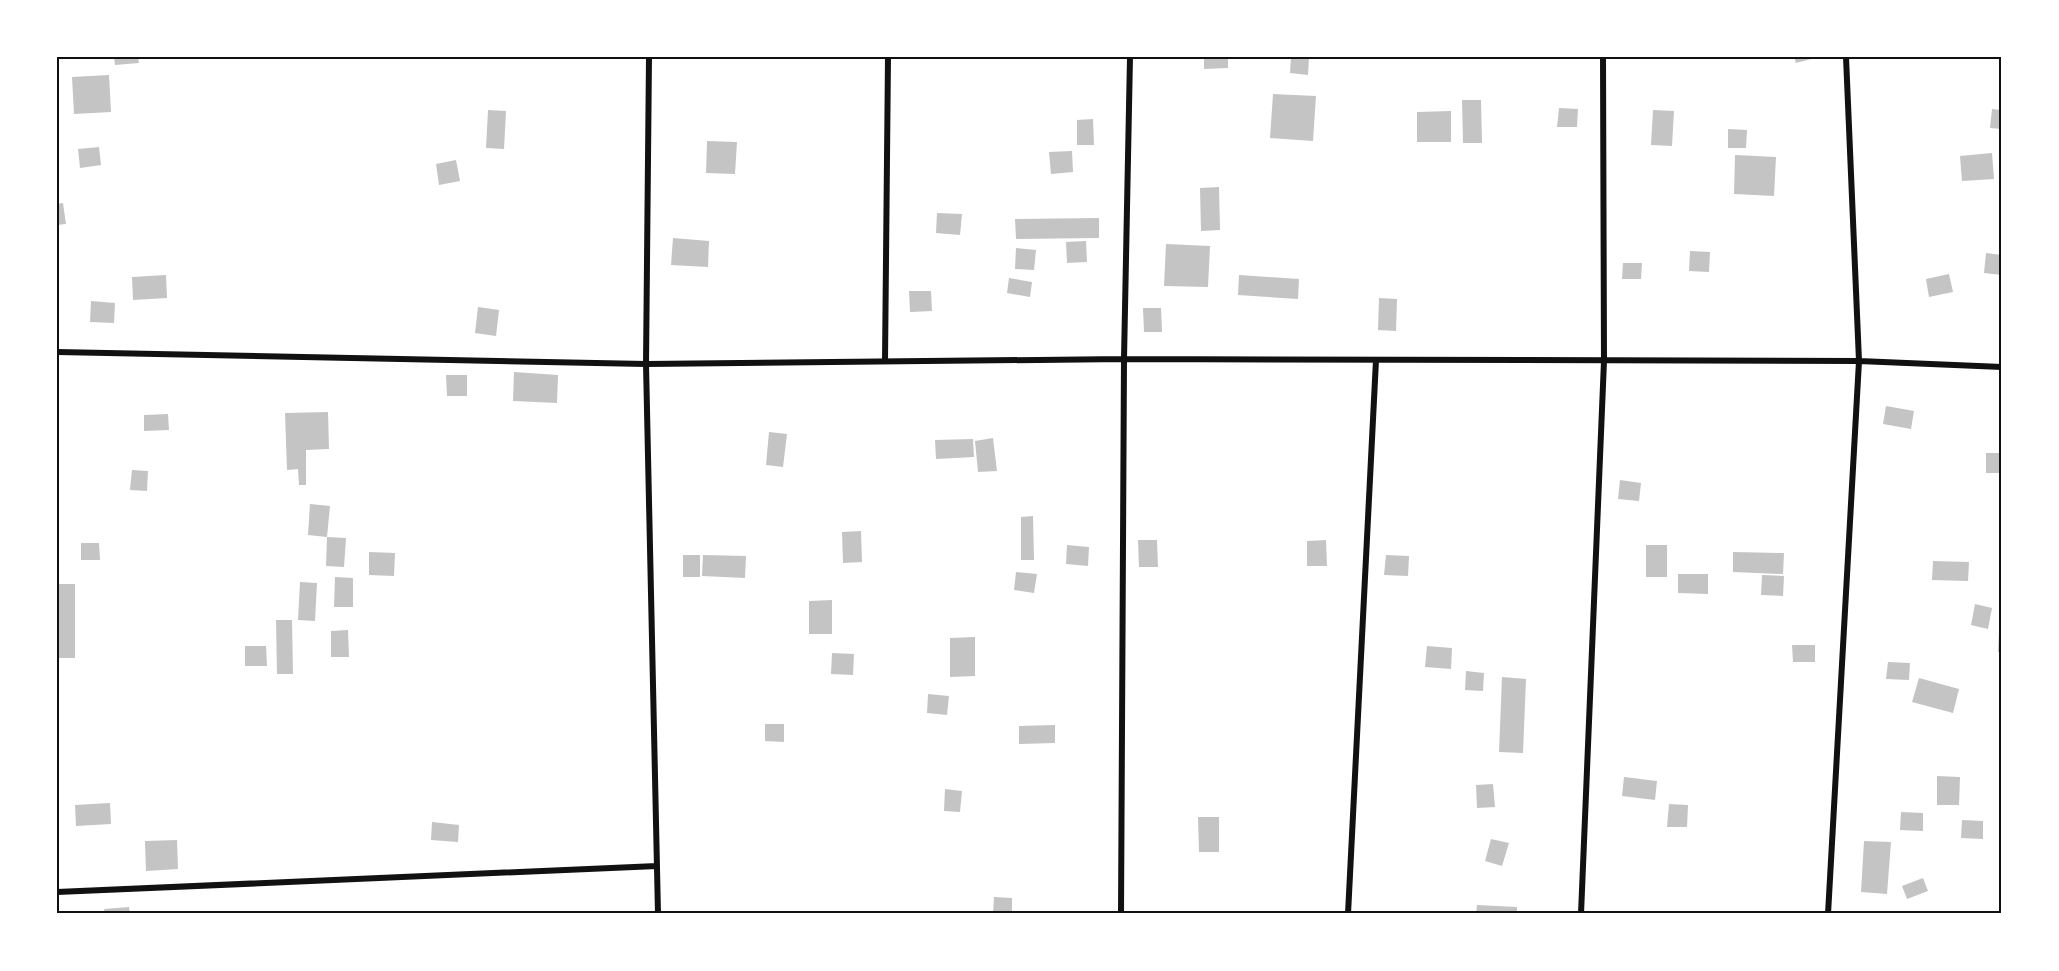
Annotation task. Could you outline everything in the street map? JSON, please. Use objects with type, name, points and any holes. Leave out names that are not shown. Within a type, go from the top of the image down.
[{"type":"street","points":[[649,57],[646,364],[658,914]]},
{"type":"street","points":[[885,361],[888,57]]},
{"type":"street","points":[[1121,914],[1124,359],[1130,57]]},
{"type":"street","points":[[1581,914],[1604,361],[1603,57]]},
{"type":"street","points":[[1828,914],[1859,361],[1846,57]]},
{"type":"street","points":[[57,352],[646,364],[1124,359],[1859,361],[2002,367]]},
{"type":"street","points":[[1348,914],[1376,360]]},
{"type":"street","points":[[57,892],[657,866]]},
{"type":"building","points":[[114,57],[138,57],[139,63],[115,65]]},
{"type":"building","points":[[1204,57],[1228,57],[1228,68],[1204,69]]},
{"type":"building","points":[[1291,57],[1309,57],[1308,75],[1290,73]]},
{"type":"building","points":[[1794,57],[1815,57],[1815,58],[1796,63]]},
{"type":"building","points":[[109,75],[111,112],[74,114],[72,77]]},
{"type":"building","points":[[1273,94],[1316,96],[1313,141],[1270,138]]},
{"type":"building","points":[[1462,100],[1481,100],[1482,143],[1463,143]]},
{"type":"building","points":[[1559,108],[1578,109],[1577,127],[1557,127]]},
{"type":"building","points":[[1992,109],[2002,110],[2002,129],[1990,128]]},
{"type":"building","points":[[488,110],[506,111],[504,149],[486,148]]},
{"type":"building","points":[[1653,110],[1674,111],[1672,146],[1651,145]]},
{"type":"building","points":[[1451,111],[1451,142],[1417,142],[1417,112]]},
{"type":"building","points":[[1093,119],[1094,145],[1077,145],[1077,120]]},
{"type":"building","points":[[1728,129],[1747,130],[1746,148],[1728,148]]},
{"type":"building","points":[[707,141],[737,142],[735,174],[706,173]]},
{"type":"building","points":[[99,147],[101,165],[80,168],[78,149]]},
{"type":"building","points":[[1072,151],[1073,172],[1051,174],[1049,152]]},
{"type":"building","points":[[1992,153],[1994,179],[1962,181],[1960,156]]},
{"type":"building","points":[[1735,155],[1776,157],[1774,196],[1734,194]]},
{"type":"building","points":[[456,160],[460,181],[439,185],[436,164]]},
{"type":"building","points":[[1219,187],[1220,230],[1201,231],[1200,188]]},
{"type":"building","points":[[63,203],[66,224],[57,225],[57,204]]},
{"type":"building","points":[[937,213],[962,214],[960,235],[936,233]]},
{"type":"building","points":[[1099,218],[1099,238],[1016,239],[1015,219]]},
{"type":"building","points":[[673,238],[709,241],[708,267],[671,265]]},
{"type":"building","points":[[1086,241],[1087,262],[1067,263],[1066,242]]},
{"type":"building","points":[[1166,244],[1210,246],[1208,287],[1164,286]]},
{"type":"building","points":[[1016,248],[1036,250],[1034,270],[1015,269]]},
{"type":"building","points":[[1690,251],[1710,252],[1709,272],[1689,271]]},
{"type":"building","points":[[1986,253],[2002,255],[2002,275],[1984,273]]},
{"type":"building","points":[[1623,263],[1642,263],[1641,279],[1622,279]]},
{"type":"building","points":[[1949,274],[1953,292],[1929,297],[1926,279]]},
{"type":"building","points":[[166,275],[167,298],[133,300],[132,277]]},
{"type":"building","points":[[1239,275],[1299,279],[1298,299],[1238,295]]},
{"type":"building","points":[[1009,278],[1032,282],[1030,297],[1007,293]]},
{"type":"building","points":[[909,291],[931,291],[932,311],[910,312]]},
{"type":"building","points":[[1379,298],[1397,299],[1396,331],[1378,330]]},
{"type":"building","points":[[91,301],[115,303],[114,323],[90,322]]},
{"type":"building","points":[[478,307],[499,310],[496,336],[475,333]]},
{"type":"building","points":[[1143,308],[1161,308],[1162,332],[1144,332]]},
{"type":"building","points":[[514,372],[558,375],[557,403],[513,401]]},
{"type":"building","points":[[446,375],[467,375],[467,396],[447,396]]},
{"type":"building","points":[[1886,406],[1914,411],[1911,429],[1883,424]]},
{"type":"building","points":[[328,412],[329,449],[306,450],[306,485],[299,485],[298,469],[287,470],[285,413]]},
{"type":"building","points":[[168,414],[169,430],[144,431],[144,415]]},
{"type":"building","points":[[769,432],[787,434],[783,467],[766,465]]},
{"type":"building","points":[[993,438],[997,471],[978,472],[975,441]]},
{"type":"building","points":[[973,439],[974,457],[936,459],[935,440]]},
{"type":"building","points":[[1986,453],[2002,453],[2002,473],[1986,473]]},
{"type":"building","points":[[132,470],[148,471],[147,491],[130,490]]},
{"type":"building","points":[[1620,480],[1641,483],[1639,501],[1618,499]]},
{"type":"building","points":[[310,504],[330,506],[327,537],[308,535]]},
{"type":"building","points":[[1033,516],[1034,560],[1021,560],[1021,517]]},
{"type":"building","points":[[861,531],[862,562],[843,563],[842,532]]},
{"type":"building","points":[[327,537],[346,538],[344,567],[326,566]]},
{"type":"building","points":[[1138,540],[1157,540],[1158,567],[1139,567]]},
{"type":"building","points":[[1326,540],[1327,566],[1307,566],[1307,541]]},
{"type":"building","points":[[81,543],[99,543],[100,560],[81,560]]},
{"type":"building","points":[[1067,545],[1089,547],[1088,566],[1066,564]]},
{"type":"building","points":[[1646,545],[1667,545],[1667,577],[1646,577]]},
{"type":"building","points":[[369,552],[395,553],[394,576],[369,575]]},
{"type":"building","points":[[1733,552],[1784,553],[1783,574],[1733,572]]},
{"type":"building","points":[[683,555],[700,555],[700,577],[683,577]]},
{"type":"building","points":[[703,555],[746,556],[745,578],[702,576]]},
{"type":"building","points":[[1386,555],[1409,556],[1408,576],[1384,575]]},
{"type":"building","points":[[1933,561],[1969,562],[1968,581],[1932,580]]},
{"type":"building","points":[[1016,572],[1037,574],[1034,593],[1014,590]]},
{"type":"building","points":[[1678,574],[1708,574],[1708,594],[1678,593]]},
{"type":"building","points":[[1762,575],[1784,576],[1783,596],[1761,595]]},
{"type":"building","points":[[335,577],[353,578],[353,607],[334,607]]},
{"type":"building","points":[[300,582],[317,583],[315,621],[298,620]]},
{"type":"building","points":[[57,584],[75,584],[75,658],[57,658]]},
{"type":"building","points":[[832,600],[832,634],[809,634],[809,601]]},
{"type":"building","points":[[1975,604],[1992,608],[1988,629],[1971,625]]},
{"type":"building","points":[[276,620],[292,620],[293,674],[277,674]]},
{"type":"building","points":[[348,630],[349,657],[331,657],[331,631]]},
{"type":"building","points":[[1999,632],[2002,633],[2002,653],[1998,652]]},
{"type":"building","points":[[975,637],[975,676],[950,677],[950,638]]},
{"type":"building","points":[[1792,645],[1815,645],[1815,662],[1793,662]]},
{"type":"building","points":[[245,646],[266,646],[267,666],[245,666]]},
{"type":"building","points":[[1427,646],[1452,648],[1451,669],[1425,667]]},
{"type":"building","points":[[832,653],[854,654],[853,675],[831,674]]},
{"type":"building","points":[[1888,662],[1910,663],[1909,680],[1886,679]]},
{"type":"building","points":[[1466,671],[1484,673],[1483,691],[1465,690]]},
{"type":"building","points":[[1502,677],[1526,679],[1523,753],[1499,752]]},
{"type":"building","points":[[1919,678],[1959,689],[1953,713],[1912,702]]},
{"type":"building","points":[[928,694],[949,696],[947,715],[927,713]]},
{"type":"building","points":[[765,724],[784,724],[784,742],[765,741]]},
{"type":"building","points":[[1055,725],[1055,743],[1019,744],[1019,726]]},
{"type":"building","points":[[1937,776],[1960,777],[1959,805],[1937,805]]},
{"type":"building","points":[[1624,777],[1657,781],[1655,800],[1622,796]]},
{"type":"building","points":[[1493,784],[1495,807],[1477,808],[1476,785]]},
{"type":"building","points":[[945,789],[962,791],[960,812],[944,811]]},
{"type":"building","points":[[110,803],[111,824],[76,826],[75,805]]},
{"type":"building","points":[[1669,804],[1688,805],[1687,827],[1667,827]]},
{"type":"building","points":[[1901,812],[1923,813],[1923,831],[1900,830]]},
{"type":"building","points":[[1198,817],[1219,817],[1219,852],[1199,852]]},
{"type":"building","points":[[1962,820],[1983,821],[1983,839],[1961,838]]},
{"type":"building","points":[[432,822],[459,825],[458,842],[431,840]]},
{"type":"building","points":[[1491,839],[1509,843],[1502,866],[1485,861]]},
{"type":"building","points":[[177,840],[178,869],[146,871],[145,841]]},
{"type":"building","points":[[1864,841],[1891,842],[1887,894],[1861,892]]},
{"type":"building","points":[[1923,878],[1928,891],[1907,899],[1902,886]]},
{"type":"building","points":[[994,897],[1012,898],[1012,914],[993,914]]},
{"type":"building","points":[[1477,905],[1517,907],[1517,914],[1476,914]]},
{"type":"building","points":[[129,907],[130,914],[105,914],[104,909]]}]
